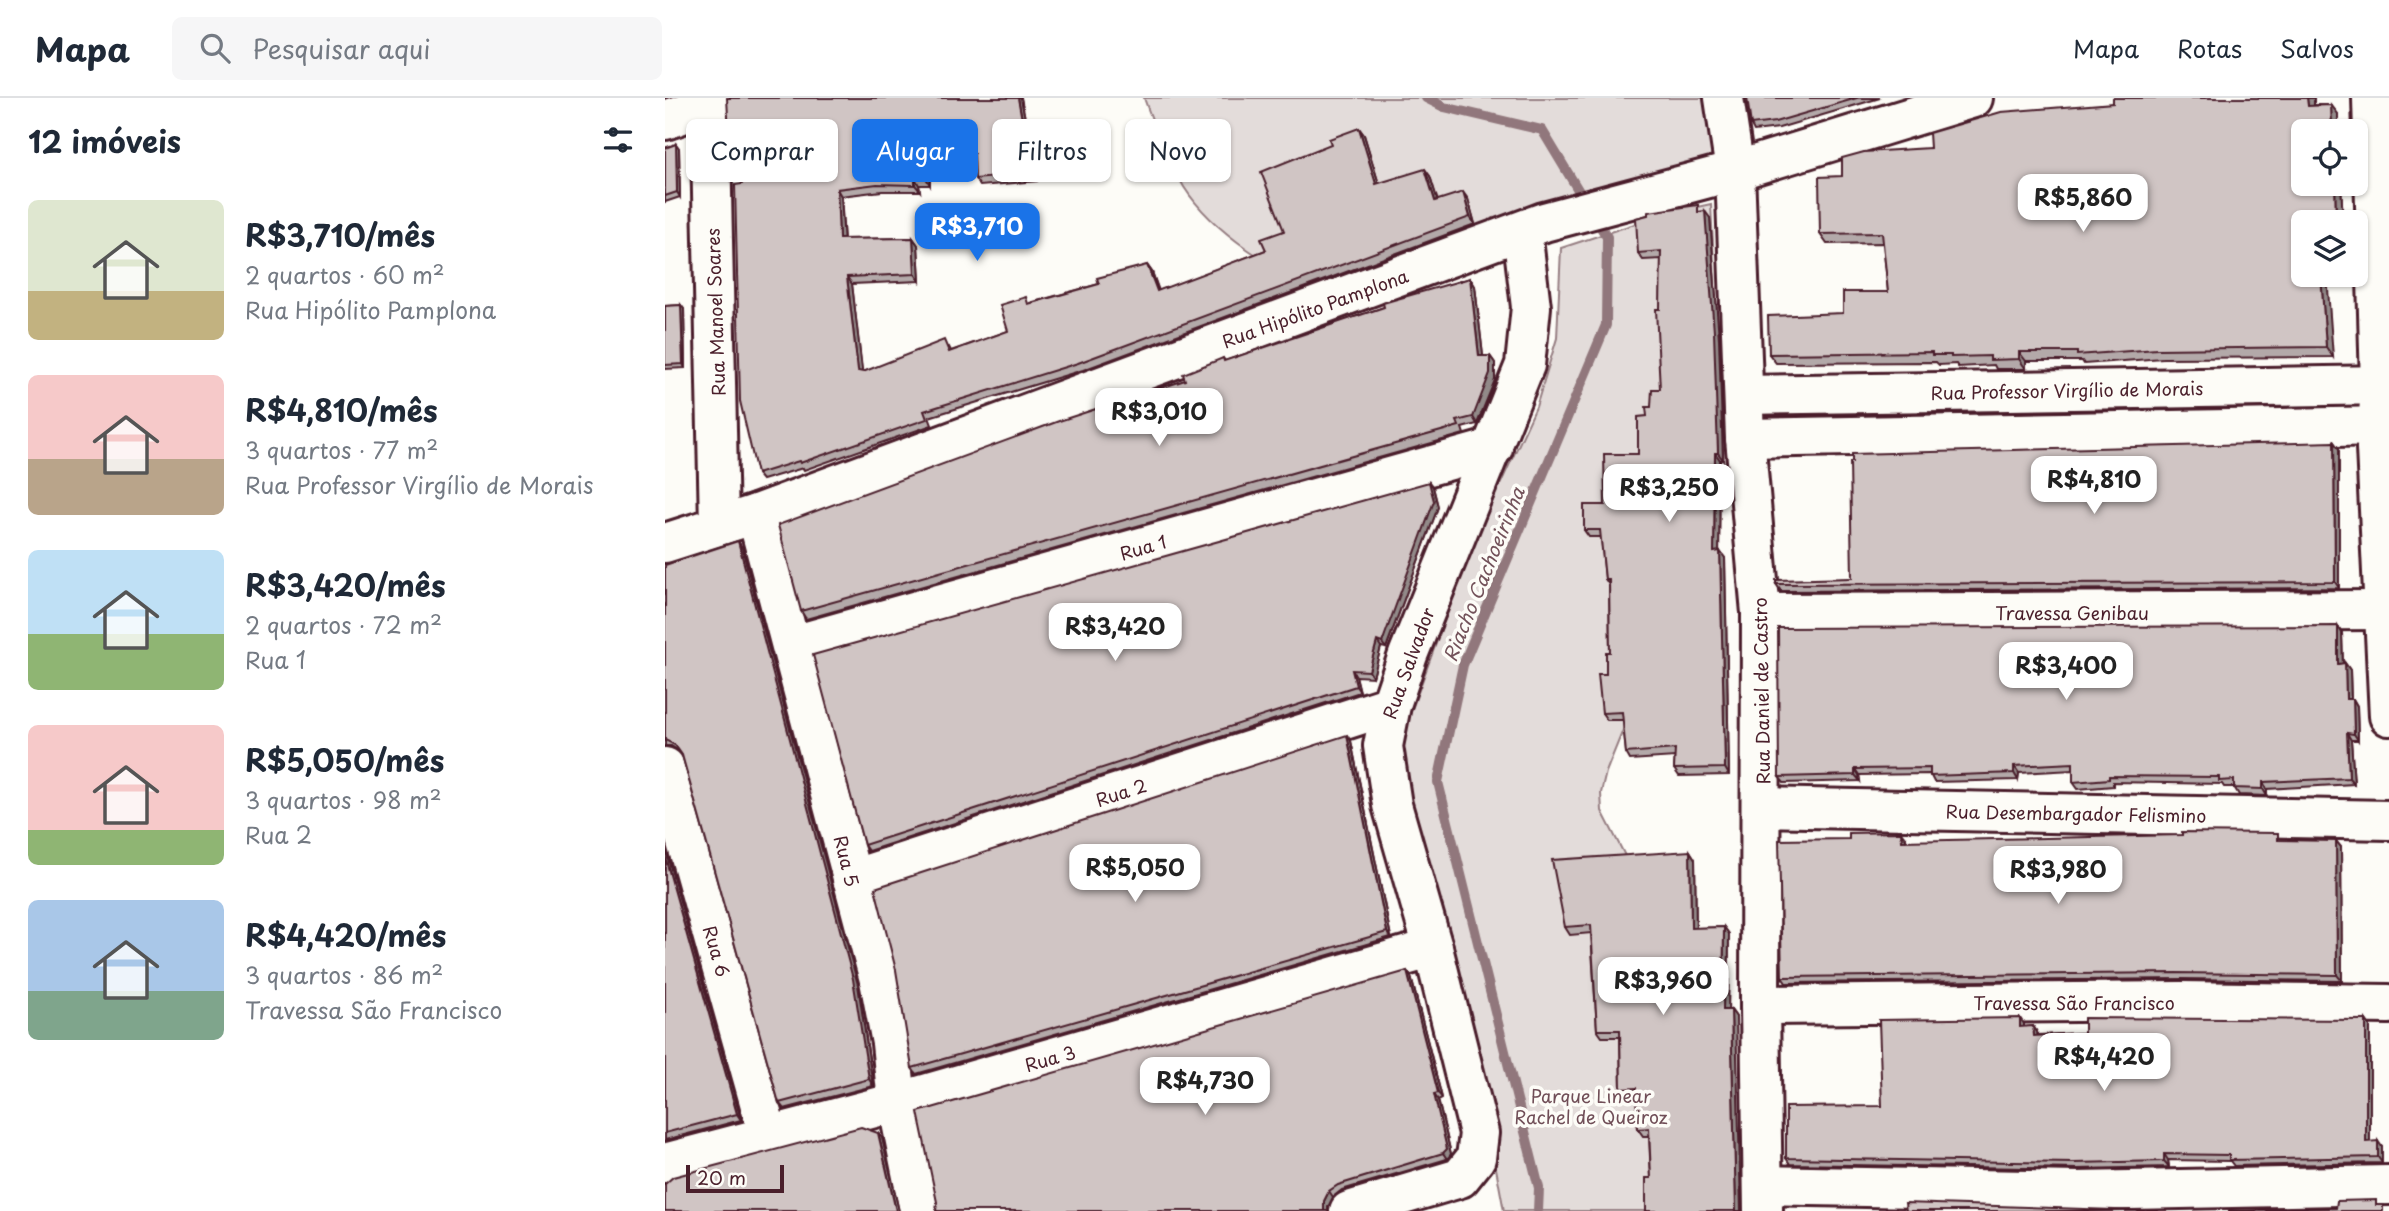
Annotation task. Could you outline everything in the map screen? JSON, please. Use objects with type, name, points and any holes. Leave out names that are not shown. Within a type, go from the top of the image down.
[{"type":"street","name":"Rua Daniel de Castro","points":[[1724,98],[1735,171],[1745,438],[1761,614],[1760,1005],[1763,1198]]},
{"type":"street","name":"Rua Hipólito Pamplona","points":[[665,543],[756,514],[1533,226],[1668,191],[1973,98]]},
{"type":"street","points":[[2372,98],[2385,385],[2382,427],[2383,610],[2389,716]]},
{"type":"street","points":[[665,120],[710,101]]},
{"type":"street","name":"Rua Manoel Soares","points":[[710,101],[719,525]]},
{"type":"street","name":"Rua Salvador","points":[[1349,1211],[1459,1178],[1476,1158],[1479,1133],[1433,948],[1385,776],[1383,746],[1391,705],[1520,382],[1528,346],[1533,226]]},
{"type":"street","name":"Rua Professor Virgílio de Morais","points":[[1744,395],[2385,385]]},
{"type":"street","points":[[1745,438],[2382,427]]},
{"type":"street","name":"Rua 1","points":[[793,645],[1493,448]]},
{"type":"street","name":"Rua 5","points":[[756,514],[793,645],[879,980],[891,1043],[897,1102],[919,1211]]},
{"type":"street","name":"Travessa Genibau","points":[[1761,614],[2383,610]]},
{"type":"street","name":"Rua 2","points":[[852,879],[1391,705]]},
{"type":"street","name":"Rua 6","points":[[665,767],[768,1134]]},
{"type":"street","name":"Rua Desembargador Felismino","points":[[1762,807],[2389,820]]},
{"type":"street","name":"Rua 3","points":[[665,1163],[897,1102],[1433,948]]},
{"type":"street","name":"Travessa São Francisco","points":[[1760,1005],[2181,1001],[2389,1004]]},
{"type":"street","points":[[1763,1198],[2078,1201],[2389,1185]]},
{"type":"green space","points":[[1144,98],[1725,98],[1737,150],[1327,289],[1288,273],[1248,249],[1211,220],[1184,187],[1181,182],[1231,182],[1231,119],[1152,119]]},
{"type":"green space","name":"Parque Linear Rachel de Queiroz","points":[[1711,204],[1725,490],[1702,551],[1640,688],[1606,772],[1601,793],[1602,811],[1637,879],[1718,1211],[1504,1211],[1479,1077],[1408,820],[1402,750],[1408,720],[1471,548],[1536,407],[1557,338],[1561,248],[1665,214]]},
{"type":"building","points":[[727,98],[1018,98],[1022,119],[992,119],[992,178],[978,179],[978,119],[852,119],[852,182],[915,182],[915,185],[877,184],[837,189],[839,239],[913,238],[915,274],[847,277],[858,371],[863,372],[944,340],[949,352],[1008,331],[1000,305],[1026,297],[1028,304],[1099,284],[1097,278],[1147,265],[1157,291],[1266,250],[1261,239],[1284,231],[1261,172],[1331,144],[1329,139],[1359,128],[1376,184],[1425,169],[1435,201],[1463,192],[1470,217],[1078,363],[924,411],[927,419],[800,463],[799,461],[757,474],[740,401],[735,185],[742,182],[838,182],[838,119],[728,119]]},
{"type":"building","points":[[1747,98],[1857,98],[1775,122],[1751,125]]},
{"type":"building","points":[[2113,98],[2307,98],[2308,106],[2331,105],[2332,119],[2291,119],[2291,196],[2335,196],[2336,210],[2291,210],[2291,287],[2322,287],[2326,347],[2157,349],[2077,355],[2077,352],[2019,352],[2019,359],[1990,360],[1990,356],[1951,357],[1932,355],[1932,352],[1769,354],[1768,316],[1843,313],[1843,292],[1888,292],[1882,233],[1820,234],[1819,177],[1842,176],[1842,158],[1864,152],[1930,148],[1929,133],[2001,112],[2113,103]]},
{"type":"building","points":[[676,144],[677,192],[665,196],[665,148]]},
{"type":"building","points":[[1698,205],[1698,212],[1705,211],[1714,332],[1718,453],[1715,453],[1714,552],[1720,551],[1725,768],[1674,769],[1675,749],[1626,753],[1622,712],[1602,713],[1598,674],[1606,674],[1606,652],[1610,652],[1609,579],[1605,579],[1600,530],[1584,530],[1584,505],[1605,505],[1604,454],[1638,454],[1638,417],[1647,416],[1646,407],[1651,407],[1652,389],[1660,389],[1656,309],[1660,309],[1661,251],[1638,253],[1636,218],[1648,215],[1648,212]]},
{"type":"building","points":[[1470,278],[1479,356],[1490,356],[1490,373],[1473,417],[1457,421],[1459,426],[801,611],[778,525],[1059,421],[1185,380],[1183,374],[1223,358],[1224,361],[1384,307],[1383,303]]},
{"type":"building","points":[[681,305],[683,364],[665,365],[665,306]]},
{"type":"building","points":[[2334,442],[2335,582],[1776,584],[1776,580],[1852,578],[1852,454]]},
{"type":"building","points":[[1429,482],[1434,501],[1382,643],[1377,641],[1369,671],[1352,670],[1356,686],[864,845],[813,655]]},
{"type":"building","points":[[738,541],[853,979],[869,1079],[779,1103],[682,755],[675,745],[665,740],[665,565]]},
{"type":"building","points":[[2338,626],[2338,664],[2345,663],[2346,699],[2353,699],[2354,734],[2347,733],[2349,778],[2263,782],[2263,789],[2234,788],[2234,780],[2219,781],[2219,777],[2109,776],[2109,779],[2073,782],[2073,763],[2014,766],[2014,773],[1930,776],[1930,768],[1855,769],[1855,775],[1779,777],[1778,628]]},
{"type":"building","points":[[1347,735],[1387,932],[912,1068],[896,970],[875,888]]},
{"type":"building","points":[[1901,832],[1902,841],[2182,835],[2182,832],[2278,833],[2278,840],[2336,841],[2337,975],[2176,973],[1782,977],[1779,840],[1849,839],[1849,833]]},
{"type":"building","points":[[1690,851],[1691,928],[1724,927],[1723,1010],[1731,1010],[1736,1211],[1646,1211],[1646,1178],[1651,1178],[1649,1128],[1638,1129],[1636,1088],[1621,1089],[1620,1030],[1597,1030],[1591,925],[1565,927],[1552,860]]},
{"type":"building","points":[[665,857],[737,1114],[665,1133]]},
{"type":"building","points":[[1407,971],[1438,1093],[1434,1094],[1447,1149],[1443,1153],[1338,1185],[1329,1191],[1324,1201],[1324,1211],[936,1211],[937,1202],[918,1112]]},
{"type":"building","points":[[2020,1018],[2020,1027],[2033,1026],[2034,1036],[2084,1033],[2084,1018],[2366,1020],[2366,1142],[2378,1141],[2378,1157],[2229,1160],[2229,1155],[2164,1154],[2164,1161],[2074,1163],[1786,1158],[1786,1107],[1882,1106],[1879,1020]]},
{"type":"building","points":[[861,1127],[878,1133],[896,1211],[665,1211],[665,1184],[673,1177]]},
{"type":"building","points":[[2376,1200],[2376,1205],[2383,1205],[2383,1211],[2228,1211],[2336,1208],[2337,1201]]},
{"type":"building","points":[[1905,1203],[2145,1211],[1906,1211]]},
{"type":"waterway","name":"Riacho Cachoeirinha","points":[[1426,98],[1444,107],[1542,130],[1586,203]]},
{"type":"waterway","name":"Riacho Cachoeirinha","points":[[1538,1211],[1539,1188],[1438,782],[1463,665],[1606,325],[1607,237],[1594,216]]}]
